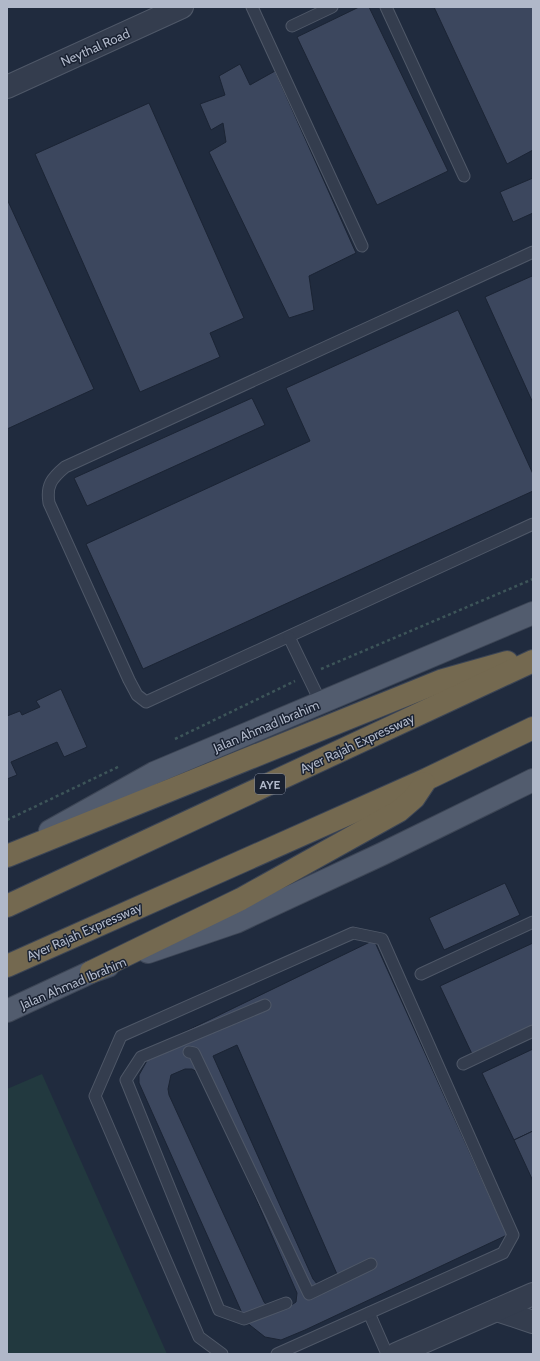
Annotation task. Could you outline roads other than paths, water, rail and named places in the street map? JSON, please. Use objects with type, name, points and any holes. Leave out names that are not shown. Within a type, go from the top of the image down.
[{"type":"highway","points":[[7,855],[443,680],[533,654]]},
{"type":"highway","name":"Ayer Rajah Expressway","points":[[7,906],[533,661]]},
{"type":"highway","name":"Ayer Rajah Expressway","points":[[7,966],[427,779],[533,728]]},
{"type":"highway","points":[[91,972],[241,899],[399,811],[414,798],[427,779]]},
{"type":"main road","name":"Jalan Ahmad Ibrahim","points":[[7,855],[154,773],[533,613]]},
{"type":"main road","name":"Jalan Ahmad Ibrahim","points":[[7,1011],[91,972],[236,922],[382,854],[533,780]]},
{"type":"street","name":"Neythal Road","points":[[7,87],[182,7]]},
{"type":"street","points":[[396,1354],[533,1294]]},
{"type":"street","points":[[497,1310],[533,1322]]},
{"type":"lane","points":[[252,7],[362,246]]},
{"type":"lane","points":[[292,26],[332,7]]},
{"type":"lane","points":[[386,7],[464,176]]},
{"type":"lane","points":[[533,252],[65,467],[50,482],[47,492],[49,503],[133,689],[146,702],[533,524]]},
{"type":"lane","points":[[289,637],[321,703]]},
{"type":"lane","points":[[421,974],[533,922]]},
{"type":"lane","points":[[222,1354],[199,1337],[96,1096],[122,1036],[353,933],[382,939],[513,1235],[503,1253],[277,1354]]},
{"type":"lane","points":[[265,1005],[141,1057],[126,1080],[219,1310],[244,1319],[286,1303]]},
{"type":"lane","points":[[463,1064],[533,1031]]},
{"type":"lane","points":[[189,1052],[194,1053],[309,1294],[371,1264]]},
{"type":"lane","points":[[369,1313],[387,1354]]}]
